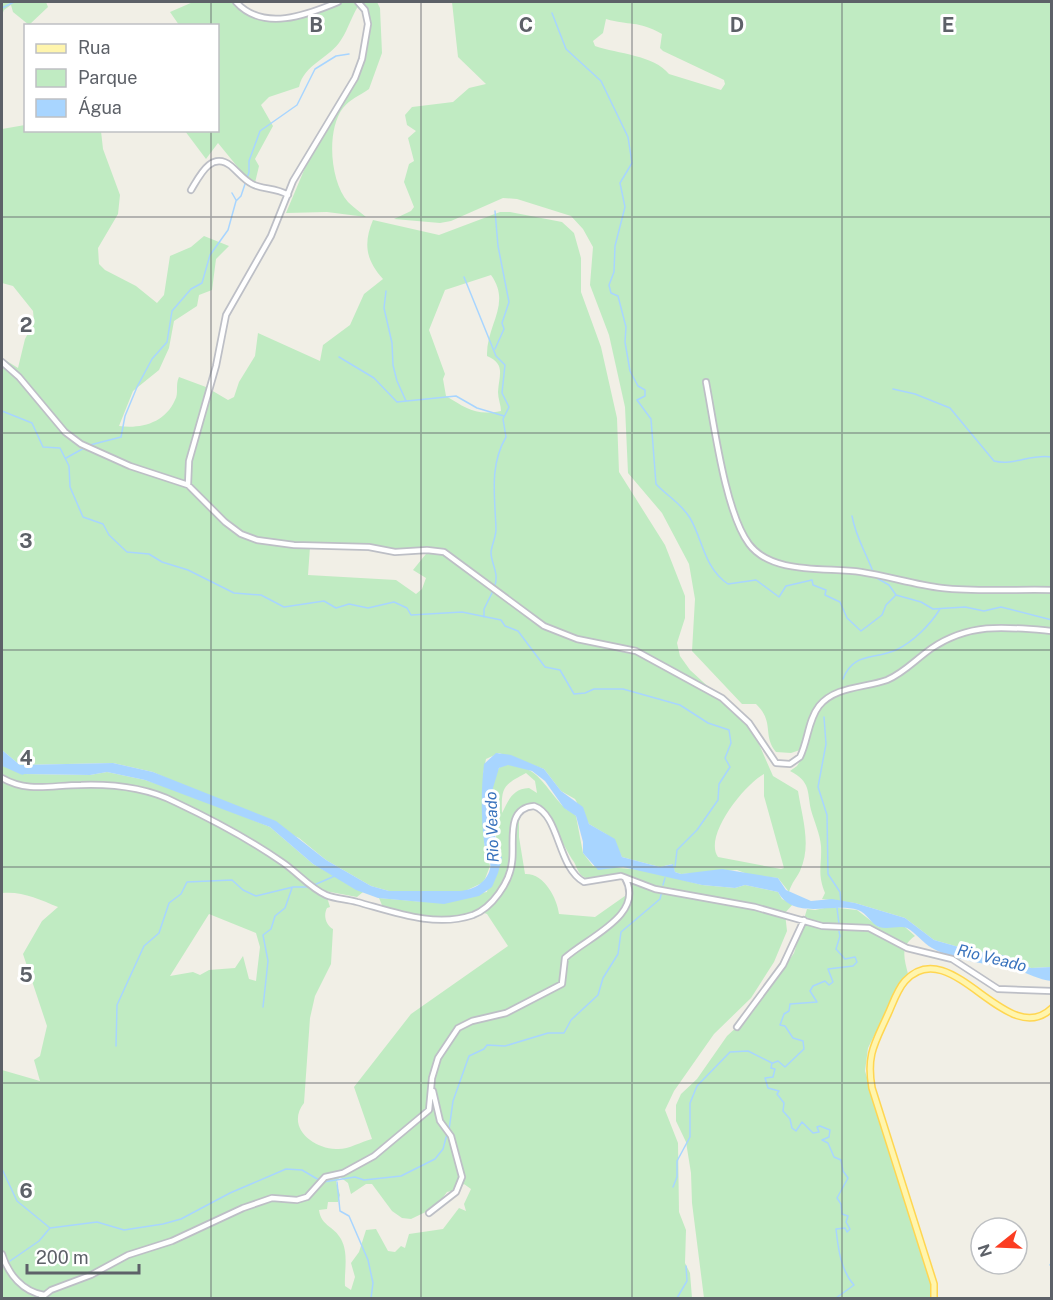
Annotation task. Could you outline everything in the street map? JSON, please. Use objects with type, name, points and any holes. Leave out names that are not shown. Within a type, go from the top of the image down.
[{"type":"main road","points":[[934,1299],[934,1284],[872,1088],[868,1067],[872,1046],[904,983],[926,970],[944,970],[1022,1018],[1038,1017],[1052,1008]]},
{"type":"street","points":[[236,2],[251,12],[280,19],[309,14],[338,2]]},
{"type":"street","points":[[188,485],[188,466],[216,366],[224,322],[271,236],[288,195],[360,65],[366,45],[368,24],[363,7],[358,2]]},
{"type":"street","points":[[191,190],[206,166],[215,161],[229,164],[254,185],[272,187],[288,195]]},
{"type":"street","points":[[2,362],[19,377],[65,432],[81,444],[130,466],[188,485],[225,522],[241,534],[257,540],[294,545],[369,547],[395,552],[434,550],[449,555],[544,626],[577,639],[636,651],[722,698],[743,716],[771,759],[780,764],[790,764],[800,758],[814,713],[822,703],[837,693],[894,676],[935,646],[970,631],[997,626],[1052,631]]},
{"type":"street","points":[[706,382],[722,467],[732,503],[745,538],[761,556],[788,564],[861,572],[942,588],[1052,590]]},
{"type":"street","points":[[2,778],[31,788],[96,785],[129,788],[160,796],[200,815],[273,856],[327,895],[431,920],[452,920],[472,915],[482,910],[492,900],[505,884],[512,864],[511,842],[516,818],[522,810],[531,806],[547,814],[557,842],[580,880],[590,883],[613,876],[655,889],[755,907],[828,927],[869,928],[902,946],[952,959],[999,989],[1052,991]]},
{"type":"street","points":[[2,1254],[6,1267],[25,1288],[43,1297],[128,1255],[172,1241],[210,1221],[264,1200],[279,1197],[297,1200],[308,1197],[325,1177],[343,1173],[374,1156],[425,1115],[431,1102],[438,1058],[458,1028],[472,1021],[506,1012],[560,987],[565,979],[565,958],[605,930],[625,907],[630,894],[625,878]]},
{"type":"street","points":[[737,1027],[783,965],[804,920]]},
{"type":"street","points":[[429,1213],[456,1192],[462,1177],[451,1136],[440,1121],[432,1088]]},
{"type":"green space","points":[[340,1],[361,2],[341,40],[306,72],[299,87],[269,97],[261,105],[273,126],[255,159],[259,166],[254,187],[218,143],[206,159],[186,132],[219,132],[219,24],[178,24],[170,12],[193,2],[240,2],[253,11],[277,17]]},
{"type":"green space","points":[[2,2],[46,2],[48,7],[30,24],[13,12],[11,5],[4,10],[2,15]]},
{"type":"green space","points":[[362,2],[377,2],[380,8],[382,53],[369,89],[349,102],[338,118],[334,129],[332,156],[337,182],[342,193],[348,202],[366,217],[327,212],[286,213],[310,156],[312,143],[357,79],[367,50],[370,17]]},
{"type":"green space","points":[[452,2],[1051,2],[1051,967],[1031,968],[1007,956],[973,951],[934,940],[905,918],[855,903],[822,899],[825,893],[820,875],[821,846],[807,788],[802,779],[790,771],[797,766],[805,753],[800,750],[791,753],[776,752],[772,746],[762,711],[756,704],[742,704],[692,651],[695,599],[689,564],[662,513],[628,473],[625,407],[609,335],[590,285],[593,247],[583,229],[571,216],[517,199],[503,198],[451,221],[440,223],[394,219],[411,211],[414,207],[404,182],[409,164],[414,161],[408,138],[416,131],[407,125],[405,115],[412,107],[453,102],[469,88],[486,84],[458,57]],"holes":[[[606,19],[640,25],[662,34],[660,48],[663,51],[724,80],[725,84],[721,90],[669,74],[645,59],[595,46],[593,41],[603,33]]]},
{"type":"green space","points":[[24,125],[24,132],[101,132],[103,149],[120,195],[118,214],[98,248],[99,264],[105,270],[136,286],[157,303],[164,295],[170,256],[191,247],[204,236],[229,246],[216,259],[212,290],[199,295],[197,306],[174,321],[169,348],[159,370],[133,391],[119,426],[127,427],[151,423],[165,414],[176,397],[179,377],[206,387],[228,400],[234,397],[239,382],[255,356],[258,333],[320,361],[323,345],[350,325],[364,294],[383,279],[373,265],[368,251],[368,237],[373,220],[439,235],[500,212],[562,222],[574,233],[581,258],[581,292],[601,347],[617,418],[619,472],[665,545],[685,596],[685,618],[677,643],[680,656],[690,670],[751,726],[773,776],[798,791],[806,841],[804,861],[789,892],[778,878],[750,875],[737,870],[681,874],[675,872],[672,864],[660,867],[622,857],[615,844],[606,834],[589,824],[575,799],[561,791],[544,769],[499,753],[486,759],[483,774],[484,843],[490,866],[482,883],[463,892],[389,891],[371,886],[326,860],[299,838],[153,772],[113,763],[20,765],[2,750],[2,358],[18,368],[25,339],[34,322],[33,311],[13,286],[2,283],[2,129]],"holes":[[[491,275],[497,286],[499,305],[490,334],[487,356],[499,366],[498,392],[501,411],[477,412],[446,396],[443,379],[445,374],[429,330],[445,290]],[[310,547],[430,549],[413,570],[426,578],[422,589],[416,594],[396,580],[308,575]],[[764,774],[764,796],[784,868],[781,869],[718,857],[715,848],[716,837],[728,811],[747,788]]]},
{"type":"green space","points":[[2,759],[24,774],[90,775],[107,772],[145,780],[188,794],[270,827],[313,864],[363,892],[357,897],[325,891],[330,907],[327,908],[325,914],[326,920],[333,929],[331,964],[315,996],[310,1018],[304,1103],[298,1120],[304,1134],[310,1140],[327,1148],[340,1149],[372,1139],[354,1087],[411,1014],[508,946],[487,914],[479,911],[456,917],[436,917],[384,910],[379,898],[424,902],[487,892],[496,849],[492,806],[493,783],[502,765],[514,765],[532,772],[565,808],[576,816],[583,853],[593,866],[645,870],[702,885],[735,888],[745,885],[778,892],[782,899],[793,904],[785,913],[787,931],[774,962],[751,998],[714,1034],[674,1091],[665,1110],[678,1143],[679,1212],[686,1230],[685,1263],[690,1273],[692,1298],[2,1298],[2,1070],[40,1081],[34,1060],[40,1056],[47,1026],[23,954],[42,921],[58,907],[23,894],[2,893]],"holes":[[[526,773],[535,781],[537,793],[529,788],[519,790],[509,800],[502,813],[505,788]],[[537,807],[543,813],[582,876],[591,880],[618,877],[624,879],[632,891],[595,917],[559,914],[556,901],[544,882],[525,874],[519,837],[519,821],[523,811]],[[209,914],[256,933],[260,947],[256,981],[249,979],[243,956],[235,968],[209,970],[200,975],[193,972],[170,976]],[[340,1177],[348,1183],[351,1194],[366,1184],[372,1184],[392,1211],[402,1218],[411,1219],[436,1207],[447,1192],[456,1190],[464,1184],[471,1189],[464,1204],[466,1211],[459,1208],[443,1229],[409,1234],[405,1248],[401,1246],[395,1252],[388,1251],[376,1229],[366,1230],[359,1252],[351,1263],[355,1277],[351,1290],[345,1286],[346,1257],[341,1239],[325,1223],[319,1210],[327,1209],[328,1202],[338,1202],[340,1195],[336,1182]]]},
{"type":"green space","points":[[829,907],[857,910],[879,927],[905,927],[915,936],[907,944],[904,953],[908,974],[901,981],[868,1048],[865,1071],[931,1286],[931,1298],[704,1298],[692,1203],[691,1173],[686,1142],[676,1121],[676,1105],[681,1094],[697,1079],[727,1036],[752,1013],[794,953],[807,909]]},
{"type":"water","points":[[2,750],[20,765],[113,763],[153,772],[276,821],[326,860],[371,886],[389,891],[460,891],[471,889],[485,879],[490,865],[482,823],[484,764],[496,753],[511,755],[544,769],[561,791],[583,807],[589,824],[615,839],[622,857],[660,867],[673,864],[675,872],[681,874],[722,869],[778,878],[786,890],[811,901],[832,899],[855,903],[905,918],[934,940],[973,951],[1007,956],[1031,968],[1051,967],[1051,981],[1016,970],[942,953],[929,946],[907,928],[879,927],[858,910],[803,908],[785,901],[778,892],[745,885],[735,888],[702,885],[623,867],[598,870],[583,853],[583,842],[576,816],[564,808],[545,781],[532,771],[508,765],[499,768],[493,788],[492,815],[497,847],[502,858],[492,887],[479,896],[444,904],[378,898],[356,890],[313,864],[270,827],[145,780],[107,772],[90,775],[24,774],[2,759]]},
{"type":"waterway","points":[[2,8],[14,2]]},
{"type":"waterway","points":[[552,13],[566,49],[601,81],[628,137],[632,163],[620,183],[625,207],[615,246],[614,272],[609,285],[611,293],[618,296],[626,327],[625,342],[630,371],[638,386],[645,390],[645,396],[637,400],[651,419],[656,484],[690,518],[709,562],[728,584],[756,580],[779,597],[786,586],[812,580],[813,585],[826,590],[825,595],[840,602],[847,618],[861,631],[882,615],[886,605],[896,595]]},
{"type":"waterway","points":[[90,445],[121,437],[125,416],[137,387],[152,359],[167,342],[172,311],[191,289],[202,283],[210,255],[228,230],[236,201],[241,196],[249,172],[249,161],[260,131],[297,105],[315,69],[336,56],[349,54]]},
{"type":"waterway","points":[[232,193],[236,200]]},
{"type":"waterway","points":[[495,211],[498,246],[509,302],[502,323],[504,329],[495,349]]},
{"type":"waterway","points":[[464,277],[496,356],[505,365],[502,393],[509,407],[503,419],[506,437],[495,470],[496,529],[491,552],[496,576],[495,585]]},
{"type":"waterway","points":[[386,291],[384,308],[392,343],[393,365],[406,401]]},
{"type":"waterway","points":[[339,357],[374,378],[397,402],[456,396],[477,408],[504,416]]},
{"type":"waterway","points":[[893,389],[915,394],[950,408],[994,461],[1009,462],[1045,456],[1052,457]]},
{"type":"waterway","points":[[2,411],[32,423],[43,447],[60,448],[69,466],[70,487],[83,517],[103,524],[109,535],[127,552],[149,554],[162,562],[188,570],[234,593],[261,595],[284,607],[324,601],[336,608],[349,604],[368,608],[394,602],[407,608],[411,615],[462,612],[501,620],[505,626],[518,631],[545,667],[560,670],[574,694],[594,689],[623,689],[680,705],[708,723],[729,730],[731,743],[725,758],[730,767],[719,784],[718,800],[697,830],[677,850],[675,867]]},
{"type":"waterway","points":[[1051,419],[1052,423]]},
{"type":"waterway","points":[[66,458],[86,447]]},
{"type":"waterway","points":[[852,516],[856,532],[875,577],[889,585],[896,595],[921,602],[933,609],[965,607],[984,611],[1001,607],[1052,620]]},
{"type":"waterway","points":[[484,617],[484,609],[493,591]]},
{"type":"waterway","points":[[843,679],[852,664],[896,650],[915,638],[940,609]]},
{"type":"waterway","points":[[824,717],[826,744],[818,787],[827,815],[828,874],[840,892],[841,903]]},
{"type":"waterway","name":"Rio Veado","points":[[2,762],[22,771]]},
{"type":"waterway","points":[[314,885],[337,875]]},
{"type":"waterway","points":[[663,885],[665,878]]},
{"type":"waterway","points":[[116,1046],[117,1005],[144,946],[159,933],[169,903],[181,894],[187,882],[232,880],[243,890],[256,896],[293,887],[308,887]]},
{"type":"waterway","points":[[263,1007],[268,961],[263,935],[271,929],[275,916],[285,908],[292,888]]},
{"type":"waterway","points":[[449,1130],[453,1101],[469,1056],[484,1049],[487,1045],[505,1046],[548,1033],[564,1033],[571,1020],[598,995],[603,978],[618,954],[621,932],[660,899],[662,891]]},
{"type":"waterway","points":[[837,908],[839,924]]},
{"type":"waterway","points":[[773,1063],[778,1061],[785,1067],[804,1049],[803,1041],[793,1038],[785,1026],[780,1025],[784,1014],[789,1011],[790,1004],[817,1002],[810,991],[813,986],[825,981],[829,985],[833,982],[828,969],[853,966],[857,962],[855,957],[845,959],[836,949],[840,936],[839,931]]},
{"type":"waterway","points":[[673,1187],[677,1177],[677,1161],[690,1137],[690,1103],[697,1086],[730,1052],[748,1051],[772,1063],[771,1068],[775,1069],[773,1077],[765,1078],[768,1088],[779,1091],[777,1094],[784,1103],[783,1111],[790,1119],[792,1128],[796,1131],[802,1122],[813,1133],[819,1132],[817,1127],[820,1126],[830,1130],[829,1137],[822,1140],[828,1143],[834,1157],[841,1160],[843,1171],[848,1178],[837,1198],[841,1204],[842,1214],[848,1216],[846,1222],[850,1229],[847,1232],[845,1228],[836,1229],[843,1266],[854,1285],[836,1298]]},
{"type":"waterway","points":[[323,1182],[355,1177],[364,1180],[401,1176],[435,1159],[443,1149],[447,1134]]},
{"type":"waterway","points":[[2,1169],[17,1201],[50,1228],[97,1222],[124,1230],[163,1224],[181,1219],[230,1193],[286,1169],[302,1170],[319,1180]]},
{"type":"waterway","points":[[337,1182],[340,1211],[349,1216],[368,1260],[373,1283],[371,1298]]},
{"type":"waterway","points":[[10,1261],[39,1241],[50,1228]]},
{"type":"waterway","points":[[677,1298],[687,1281],[686,1266]]}]
